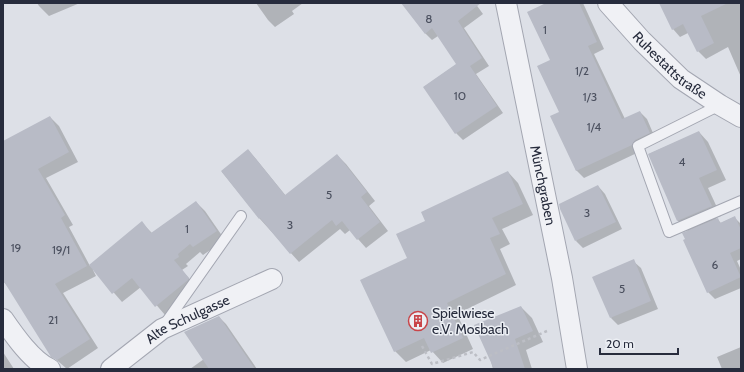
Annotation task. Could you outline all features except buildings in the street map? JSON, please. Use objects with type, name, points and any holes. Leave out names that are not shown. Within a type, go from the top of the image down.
[{"type":"street","name":"Münchgraben","points":[[506,3],[562,278],[577,369]]},
{"type":"street","name":"Ruhestattstraße","points":[[608,3],[642,41],[681,78],[720,106],[741,118]]},
{"type":"street","name":"Alte Schulgasse","points":[[111,369],[162,329],[272,279]]},
{"type":"street","points":[[3,319],[19,341],[44,366],[50,369]]},
{"type":"lane","points":[[720,106],[638,146],[669,232],[741,201]]},
{"type":"lane","points":[[162,329],[241,216]]},
{"type":"path","points":[[422,346],[432,364],[473,352],[480,360],[569,321]]},
{"type":"place","name":"Spielwiese e.V. Mosbach","points":[[418,321]]}]
